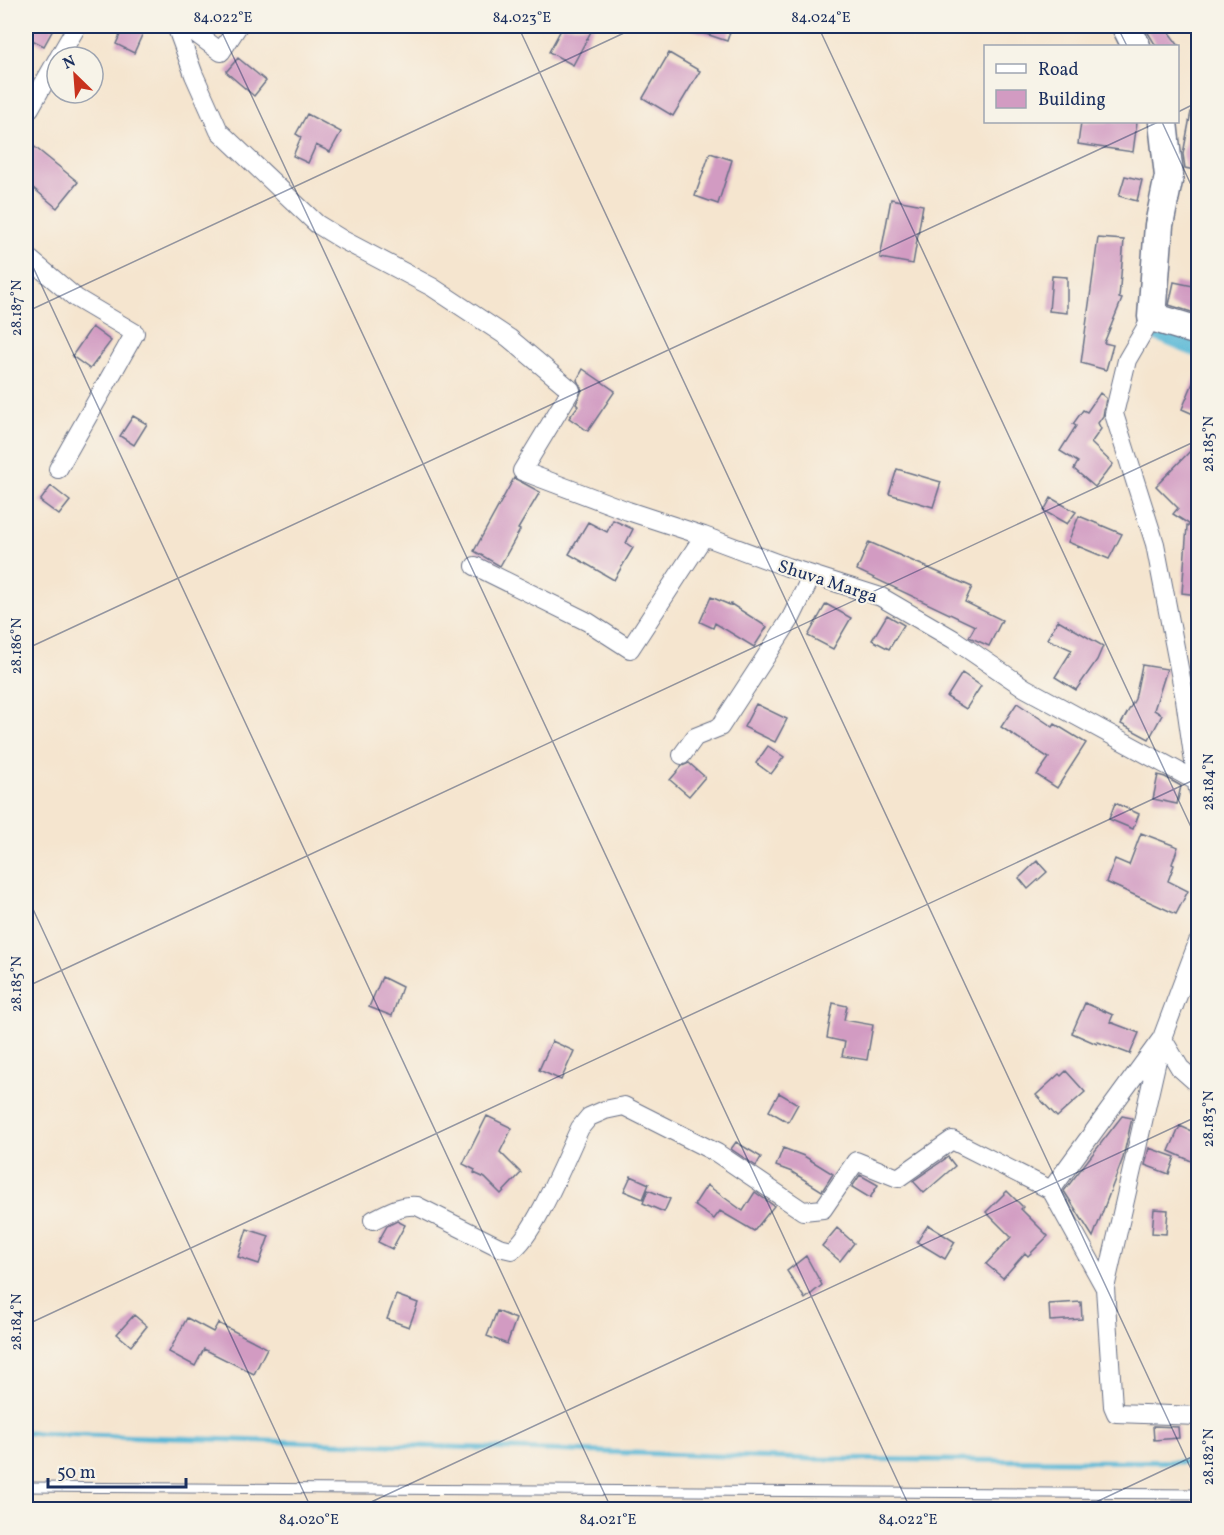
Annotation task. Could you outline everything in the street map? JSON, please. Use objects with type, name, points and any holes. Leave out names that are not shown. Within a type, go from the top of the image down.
[{"type":"main road","points":[[1126,26],[1136,45]]},
{"type":"main road","points":[[1163,123],[1169,176],[1159,225],[1152,317],[1198,331]]},
{"type":"street","points":[[66,45],[77,26]]},
{"type":"street","name":"Shuva Marga","points":[[176,26],[194,75],[219,131],[317,224],[432,287],[509,338],[571,390],[522,471],[628,511],[881,597],[953,639],[1025,688],[1197,786]]},
{"type":"street","points":[[186,26],[220,52],[238,26]]},
{"type":"street","points":[[26,113],[45,82]]},
{"type":"street","points":[[26,256],[76,298],[135,333],[58,469]]},
{"type":"street","points":[[1152,317],[1127,360],[1114,414],[1155,544],[1185,699],[1197,786]]},
{"type":"street","points":[[475,566],[588,622],[630,649],[704,536]]},
{"type":"street","points":[[682,755],[695,737],[720,727],[791,618],[812,575]]},
{"type":"street","points":[[1198,942],[1162,1038],[1105,1288],[1113,1406],[1116,1413],[1198,1416]]},
{"type":"street","points":[[1162,1038],[1180,1068],[1198,1083]]},
{"type":"street","points":[[1051,1190],[1162,1038]]},
{"type":"street","points":[[373,1220],[408,1205],[417,1206],[499,1247],[512,1250],[518,1246],[531,1228],[580,1128],[589,1117],[605,1110],[624,1106],[717,1153],[803,1211],[823,1209],[856,1161],[898,1178],[952,1140],[1051,1190],[1105,1288]]},
{"type":"lane","points":[[26,1487],[1198,1494]]},
{"type":"building","points":[[26,26],[55,26],[44,46],[26,37]]},
{"type":"building","points":[[124,26],[146,26],[134,53],[116,44]]},
{"type":"building","points":[[563,26],[594,26],[573,65],[549,52]]},
{"type":"building","points":[[688,26],[732,26],[727,41],[688,28]]},
{"type":"building","points":[[1154,26],[1164,26],[1178,45],[1155,45],[1147,31]]},
{"type":"building","points":[[669,53],[700,71],[673,116],[643,98]]},
{"type":"building","points":[[238,58],[266,81],[254,96],[226,72]]},
{"type":"building","points":[[1191,112],[1198,112],[1198,166],[1196,165],[1195,170],[1185,168],[1183,154]]},
{"type":"building","points":[[307,114],[341,132],[330,152],[316,145],[308,163],[293,156],[301,137],[296,134]]},
{"type":"building","points":[[1081,123],[1137,123],[1133,152],[1078,144]]},
{"type":"building","points":[[26,140],[78,182],[57,208],[26,182]]},
{"type":"building","points":[[710,153],[732,160],[718,204],[695,196]]},
{"type":"building","points":[[1125,176],[1142,180],[1137,201],[1119,196]]},
{"type":"building","points":[[891,199],[923,205],[913,264],[880,258]]},
{"type":"building","points":[[1098,238],[1124,240],[1119,298],[1122,299],[1104,343],[1113,345],[1106,370],[1081,363]]},
{"type":"building","points":[[1052,276],[1067,277],[1067,313],[1049,311]]},
{"type":"building","points":[[1174,282],[1198,287],[1198,314],[1169,305]]},
{"type":"building","points":[[92,327],[111,341],[90,369],[72,356]]},
{"type":"building","points":[[583,369],[615,391],[588,431],[569,418],[578,406],[576,404],[582,390],[577,380]]},
{"type":"building","points":[[1198,371],[1198,416],[1182,409]]},
{"type":"building","points":[[1100,393],[1106,398],[1103,416],[1098,423],[1101,429],[1091,443],[1113,464],[1095,487],[1074,469],[1078,462],[1060,451],[1076,426],[1073,424],[1083,410],[1087,412]]},
{"type":"building","points":[[133,416],[147,424],[134,445],[120,436]]},
{"type":"building","points":[[1198,443],[1198,595],[1182,593],[1187,526],[1192,526],[1173,514],[1178,508],[1156,486]]},
{"type":"building","points":[[897,469],[941,482],[933,507],[889,494]]},
{"type":"building","points":[[514,478],[540,492],[500,566],[474,551]]},
{"type":"building","points":[[51,486],[70,501],[59,515],[40,501]]},
{"type":"building","points":[[1051,498],[1076,512],[1067,524],[1044,511]]},
{"type":"building","points":[[1079,516],[1122,534],[1109,559],[1068,542]]},
{"type":"building","points":[[613,520],[633,529],[626,543],[633,548],[614,580],[569,554],[588,522],[607,532]]},
{"type":"building","points":[[869,542],[972,587],[965,602],[1002,620],[989,646],[969,637],[975,626],[857,570]]},
{"type":"building","points":[[711,597],[731,604],[767,627],[754,647],[715,623],[713,628],[700,622]]},
{"type":"building","points":[[826,604],[851,618],[833,649],[808,636]]},
{"type":"building","points":[[887,615],[904,625],[889,649],[872,640]]},
{"type":"building","points":[[1058,620],[1103,646],[1097,660],[1076,690],[1055,677],[1072,650],[1047,639]]},
{"type":"building","points":[[1142,665],[1167,669],[1154,710],[1162,715],[1149,739],[1121,724],[1135,699]]},
{"type":"building","points":[[962,673],[981,686],[966,709],[947,697]]},
{"type":"building","points":[[1017,703],[1053,727],[1055,724],[1086,743],[1057,788],[1037,775],[1049,758],[1001,727]]},
{"type":"building","points":[[756,704],[787,719],[775,742],[744,727]]},
{"type":"building","points":[[768,746],[784,757],[771,774],[756,763]]},
{"type":"building","points":[[689,763],[705,777],[689,796],[670,780],[682,766]]},
{"type":"building","points":[[1158,775],[1181,786],[1177,804],[1153,799]]},
{"type":"building","points":[[1115,803],[1139,814],[1133,829],[1109,819]]},
{"type":"building","points":[[1141,833],[1178,847],[1168,881],[1188,891],[1176,914],[1106,882],[1115,859],[1129,865]]},
{"type":"building","points":[[1037,861],[1047,872],[1028,889],[1019,878]]},
{"type":"building","points":[[382,977],[402,987],[392,1016],[369,1007]]},
{"type":"building","points":[[833,1003],[847,1006],[844,1020],[873,1025],[867,1060],[842,1056],[845,1042],[827,1038]]},
{"type":"building","points":[[1085,1003],[1113,1015],[1110,1022],[1139,1033],[1130,1054],[1098,1042],[1097,1044],[1072,1033]]},
{"type":"building","points":[[552,1041],[574,1051],[561,1080],[539,1070]]},
{"type":"building","points":[[1066,1071],[1085,1092],[1057,1117],[1036,1095],[1059,1074],[1061,1076]]},
{"type":"building","points":[[779,1093],[798,1104],[788,1122],[769,1111]]},
{"type":"building","points":[[487,1116],[512,1128],[500,1152],[521,1173],[501,1194],[485,1178],[474,1173],[475,1170],[463,1164]]},
{"type":"building","points":[[1122,1116],[1132,1118],[1123,1158],[1093,1237],[1064,1191]]},
{"type":"building","points":[[1180,1126],[1198,1134],[1198,1164],[1169,1151]]},
{"type":"building","points":[[736,1142],[761,1157],[756,1166],[731,1149]]},
{"type":"building","points":[[783,1148],[804,1156],[833,1174],[822,1191],[792,1172],[776,1166]]},
{"type":"building","points":[[1149,1148],[1175,1157],[1169,1174],[1145,1165]]},
{"type":"building","points":[[948,1157],[955,1166],[924,1193],[913,1181]]},
{"type":"building","points":[[860,1175],[878,1185],[870,1198],[852,1187]]},
{"type":"building","points":[[631,1176],[649,1184],[643,1199],[624,1191]]},
{"type":"building","points":[[707,1185],[743,1211],[755,1192],[774,1206],[754,1231],[720,1211],[714,1219],[694,1205]]},
{"type":"building","points":[[648,1190],[670,1199],[664,1212],[643,1203]]},
{"type":"building","points":[[1007,1191],[1048,1236],[1028,1256],[1025,1253],[1003,1278],[986,1264],[1011,1237],[986,1212]]},
{"type":"building","points":[[1154,1209],[1168,1210],[1166,1234],[1152,1233]]},
{"type":"building","points":[[397,1221],[405,1225],[392,1249],[378,1242],[387,1226]]},
{"type":"building","points":[[928,1225],[955,1242],[945,1259],[917,1242]]},
{"type":"building","points":[[837,1228],[854,1243],[840,1261],[822,1246]]},
{"type":"building","points":[[247,1229],[269,1236],[259,1264],[238,1257]]},
{"type":"building","points":[[806,1256],[822,1285],[805,1299],[787,1271]]},
{"type":"building","points":[[396,1295],[418,1303],[409,1327],[387,1319]]},
{"type":"building","points":[[1081,1302],[1082,1319],[1050,1321],[1049,1304]]},
{"type":"building","points":[[497,1311],[516,1319],[507,1344],[487,1336]]},
{"type":"building","points":[[134,1315],[147,1326],[131,1346],[117,1334]]},
{"type":"building","points":[[187,1318],[213,1332],[218,1323],[267,1348],[254,1374],[204,1349],[195,1366],[169,1352]]},
{"type":"building","points":[[1153,1426],[1178,1427],[1179,1438],[1154,1440]]},
{"type":"waterway","points":[[1155,330],[1198,348]]},
{"type":"waterway","points":[[26,1433],[813,1459],[1198,1462]]}]
